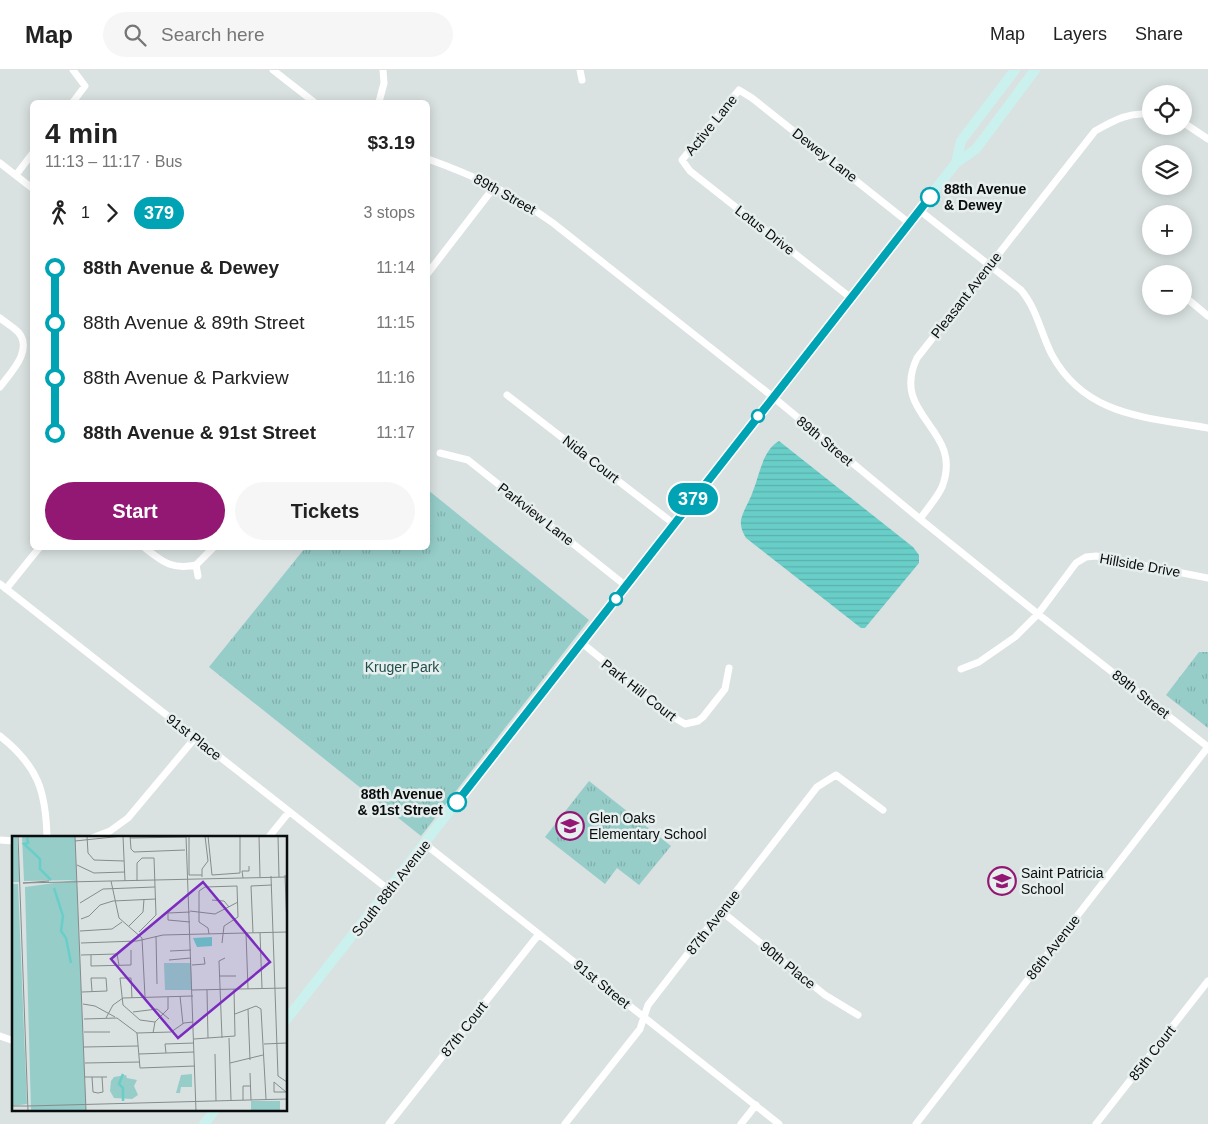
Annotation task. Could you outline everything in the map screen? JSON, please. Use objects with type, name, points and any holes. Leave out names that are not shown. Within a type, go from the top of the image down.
[{"type":"street","points":[[73,70],[84,86],[74,100]]},
{"type":"street","points":[[273,70],[311,100]]},
{"type":"street","points":[[380,100],[384,83],[383,70]]},
{"type":"street","points":[[580,70],[582,80]]},
{"type":"street","name":"South 88th Avenue","points":[[956,163],[961,141],[1015,70]]},
{"type":"street","name":"South 88th Avenue","points":[[288,1017],[956,163],[976,149],[1035,70]]},
{"type":"street","name":"Active Lane","points":[[682,160],[739,90]]},
{"type":"street","name":"Dewey Lane","points":[[739,90],[752,98],[909,223]]},
{"type":"street","name":"Pleasant Avenue","points":[[920,519],[942,487],[946,461],[939,437],[919,411],[910,389],[913,368],[918,358],[1095,131],[1120,118],[1142,113]]},
{"type":"street","points":[[1192,128],[1208,139]]},
{"type":"street","points":[[16,175],[30,157]]},
{"type":"street","name":"89th Street","points":[[430,160],[470,174],[535,209],[773,397],[1038,614],[1208,747]]},
{"type":"street","name":"Lotus Drive","points":[[682,160],[690,172],[851,298]]},
{"type":"street","points":[[0,163],[30,186]]},
{"type":"street","points":[[430,269],[495,186]]},
{"type":"street","points":[[920,210],[1014,283],[1028,299],[1054,358],[1070,379],[1088,396],[1105,406],[1131,414],[1208,428]]},
{"type":"street","points":[[1192,303],[1208,316]]},
{"type":"street","points":[[0,318],[19,333],[24,350],[17,365],[0,387]]},
{"type":"street","name":"Nida Court","points":[[507,395],[674,524]]},
{"type":"street","name":"Parkview Lane","points":[[440,453],[468,460],[626,586]]},
{"type":"street","points":[[6,589],[37,550]]},
{"type":"street","points":[[148,550],[173,566],[184,567],[196,565],[211,550]]},
{"type":"street","name":"Hillside Drive","points":[[961,669],[979,662],[1016,637],[1038,614],[1076,563],[1086,557],[1096,556],[1208,578]]},
{"type":"street","points":[[196,565],[198,576]]},
{"type":"street","name":"91st Place","points":[[0,584],[389,890]]},
{"type":"street","name":"Park Hill Court","points":[[582,643],[670,715],[685,724],[692,724],[703,717],[725,689],[729,668]]},
{"type":"street","points":[[0,736],[24,758],[37,779],[45,804],[47,836]]},
{"type":"street","points":[[97,836],[110,831],[128,818],[195,738]]},
{"type":"street","name":"86th Avenue","points":[[916,1124],[1208,747]]},
{"type":"street","name":"87th Avenue","points":[[565,1124],[640,1029],[648,1005],[818,787],[836,775],[882,810]]},
{"type":"street","points":[[270,836],[289,812]]},
{"type":"street","name":"91st Street","points":[[425,844],[779,1124]]},
{"type":"street","name":"90th Place","points":[[721,911],[824,995],[858,1015]]},
{"type":"street","name":"87th Court","points":[[389,1124],[539,934]]},
{"type":"street","name":"85th Court","points":[[1096,1124],[1208,981]]},
{"type":"street","points":[[0,1036],[12,1040]]},
{"type":"street","points":[[741,1124],[756,1105]]},
{"type":"street","points":[[204,1124],[213,1112]]},
{"type":"green space","name":"Kruger Park","points":[[430,492],[589,620],[421,836],[209,667],[303,550],[430,550]]},
{"type":"green space","points":[[1199,652],[1208,652],[1208,728],[1166,695]]},
{"type":"green space","points":[[589,781],[671,846],[639,885],[617,868],[605,884],[545,837]]},
{"type":"shaded area","points":[[779,441],[913,547],[919,555],[919,563],[865,628],[861,628],[746,538],[743,532],[741,525],[742,516],[752,495],[762,463],[773,445]]},
{"type":"bus line","name":"379","points":[[457,802],[930,197]]},
{"type":"place","name":"88th Avenue & Dewey","points":[[930,197]]},
{"type":"place","name":"88th Avenue & 91st Street","points":[[457,802]]},
{"type":"place","name":"Glen Oaks Elementary School","points":[[570,826]]},
{"type":"place","name":"Saint Patricia School","points":[[1002,881]]}]
